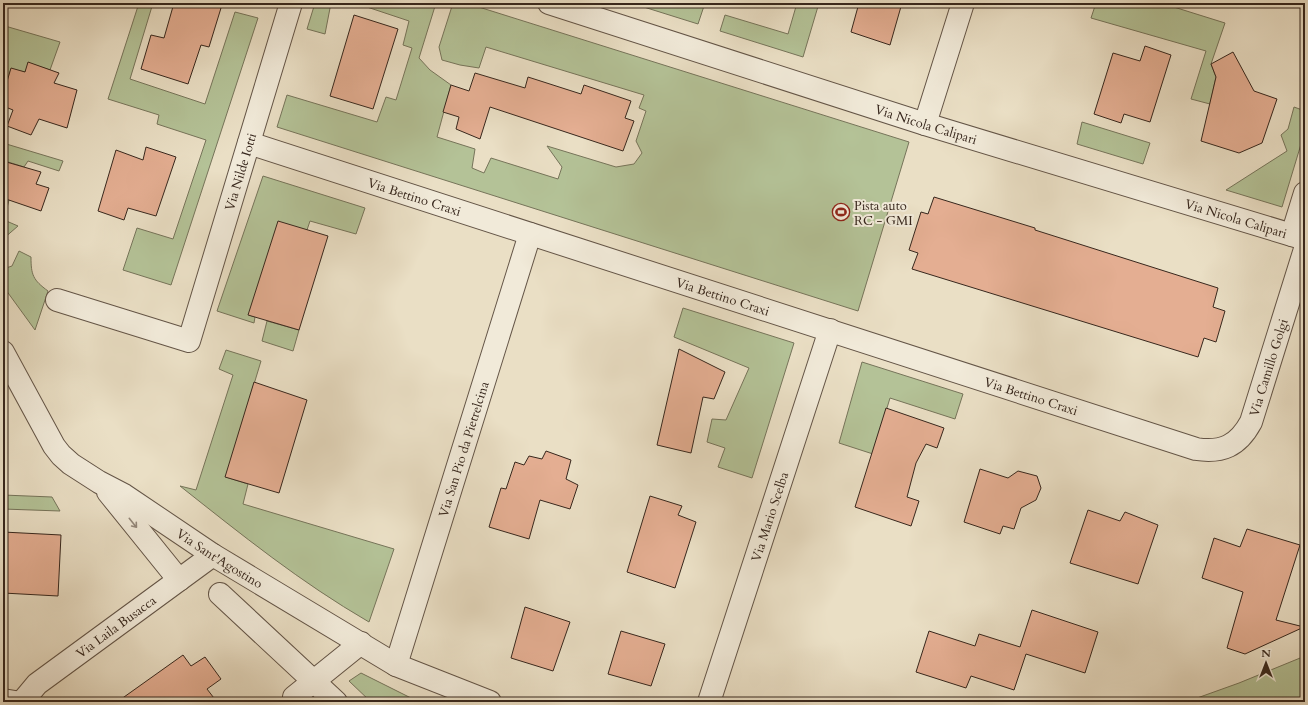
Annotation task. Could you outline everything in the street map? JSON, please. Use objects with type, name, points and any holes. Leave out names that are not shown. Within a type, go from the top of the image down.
[{"type":"street","name":"Via Nilde Iotti","points":[[57,300],[189,341],[291,3]]},
{"type":"street","points":[[925,124],[963,3]]},
{"type":"street","name":"Via Nicola Calipari","points":[[554,4],[925,124],[1301,241]]},
{"type":"street","name":"Via Bettino Craxi","points":[[250,143],[1196,449]]},
{"type":"street","name":"Via Camillo Golgi","points":[[1196,449],[1209,451],[1222,449],[1234,443],[1244,434],[1251,422],[1301,241],[1305,193]]},
{"type":"street","name":"Via San Pio da Pietrelcina","points":[[396,665],[530,234]]},
{"type":"street","name":"Via Mario Scelba","points":[[709,702],[830,330]]},
{"type":"street","name":"Via Sant'Agostino","points":[[3,352],[54,446],[61,455],[72,464],[99,482],[124,495],[213,555],[396,665],[452,695],[490,702]]},
{"type":"street","points":[[99,482],[179,580]]},
{"type":"street","name":"Via Laila Busacca","points":[[22,702],[37,684],[213,555]]},
{"type":"street","points":[[220,594],[336,702]]},
{"type":"street","points":[[294,697],[361,643]]},
{"type":"street","points":[[3,700],[15,702]]},
{"type":"green space","points":[[139,3],[153,3],[130,79],[205,104],[235,12],[258,18],[171,285],[123,270],[137,228],[173,239],[206,140],[157,124],[159,115],[108,99]]},
{"type":"green space","points":[[315,3],[331,3],[325,34],[307,29]]},
{"type":"green space","points":[[355,3],[436,3],[419,58],[430,70],[451,85],[437,137],[475,149],[472,168],[484,173],[491,158],[558,179],[562,167],[547,146],[616,167],[634,164],[642,153],[636,141],[646,111],[639,108],[644,95],[486,47],[479,68],[442,60],[439,47],[453,3],[466,3],[909,142],[858,311],[277,127],[287,95],[377,122],[386,97],[396,100],[412,48],[403,45],[409,21]]},
{"type":"green space","points":[[631,3],[705,3],[698,24]]},
{"type":"green space","points":[[797,3],[819,3],[803,57],[720,31],[725,15],[788,34]]},
{"type":"green space","points":[[1096,3],[1161,3],[1225,23],[1211,64],[1216,77],[1210,104],[1191,99],[1206,51],[1091,18]]},
{"type":"green space","points":[[5,26],[60,42],[50,70],[29,63],[25,72],[11,69],[3,95],[3,33]]},
{"type":"green space","points":[[1294,107],[1305,111],[1305,131],[1282,207],[1226,190],[1287,151],[1281,135],[1288,129]]},
{"type":"green space","points":[[1082,122],[1150,143],[1143,164],[1077,144]]},
{"type":"green space","points":[[3,143],[63,161],[59,171],[28,161],[24,167],[5,161],[3,164]]},
{"type":"green space","points":[[263,176],[365,208],[356,234],[310,221],[307,230],[249,315],[255,317],[254,323],[217,311]]},
{"type":"green space","points":[[3,198],[9,200],[4,220],[18,226],[3,239]]},
{"type":"green space","points":[[19,251],[31,257],[32,273],[34,277],[39,284],[48,291],[35,330],[3,286],[3,269],[12,266]]},
{"type":"green space","points":[[683,308],[794,343],[752,478],[718,467],[725,448],[707,442],[712,419],[726,420],[749,368],[674,337]]},
{"type":"green space","points":[[267,321],[299,330],[293,351],[262,341]]},
{"type":"green space","points":[[226,350],[261,361],[226,477],[248,484],[243,504],[394,549],[369,622],[319,591],[295,574],[180,486],[196,490],[233,375],[219,369]]},
{"type":"green space","points":[[862,362],[963,394],[955,419],[890,398],[873,454],[839,443]]},
{"type":"green space","points":[[3,495],[52,497],[60,511],[3,509]]},
{"type":"green space","points":[[1305,656],[1305,702],[1186,702],[1239,683]]},
{"type":"green space","points":[[361,673],[419,702],[371,702],[349,681]]},
{"type":"building","points":[[174,3],[206,3],[221,8],[209,47],[201,45],[188,84],[141,69],[151,35],[164,38]]},
{"type":"building","points":[[859,3],[902,3],[890,45],[851,32]]},
{"type":"building","points":[[354,15],[398,29],[373,109],[330,96]]},
{"type":"building","points":[[1145,46],[1171,55],[1150,122],[1124,114],[1121,123],[1094,114],[1113,53],[1140,61]]},
{"type":"building","points":[[1233,52],[1254,91],[1277,99],[1262,143],[1239,153],[1201,141],[1216,77],[1211,64]]},
{"type":"building","points":[[28,62],[59,73],[54,83],[77,90],[67,128],[39,119],[31,135],[7,126],[13,110],[3,106],[3,95],[11,68],[25,72]]},
{"type":"building","points":[[475,73],[525,88],[528,77],[581,94],[584,85],[631,101],[625,118],[634,121],[623,151],[490,107],[480,139],[456,129],[459,117],[443,112],[451,85],[469,91]]},
{"type":"building","points":[[146,147],[176,157],[156,216],[128,208],[124,220],[98,211],[116,150],[143,160]]},
{"type":"building","points":[[3,161],[41,172],[36,184],[49,188],[41,211],[3,198]]},
{"type":"building","points":[[934,197],[1035,228],[1035,230],[1218,288],[1213,307],[1225,311],[1216,342],[1204,338],[1198,357],[912,269],[918,253],[909,250],[921,212],[928,214]]},
{"type":"building","points":[[278,221],[328,236],[299,330],[248,315]]},
{"type":"building","points":[[679,349],[725,372],[714,399],[703,397],[691,453],[657,445]]},
{"type":"building","points":[[254,382],[307,400],[279,493],[225,477]]},
{"type":"building","points":[[886,408],[944,428],[937,448],[926,444],[916,463],[907,497],[919,501],[911,526],[855,507]]},
{"type":"building","points":[[546,451],[571,460],[566,479],[578,485],[570,509],[540,500],[529,539],[489,527],[501,488],[506,489],[515,462],[524,465],[529,456],[542,459]]},
{"type":"building","points":[[980,469],[1008,478],[1018,471],[1037,476],[1041,488],[1036,500],[1021,508],[1014,529],[1003,526],[1000,534],[964,522]]},
{"type":"building","points":[[650,496],[682,506],[678,515],[696,522],[675,588],[627,572]]},
{"type":"building","points":[[1088,510],[1120,521],[1125,512],[1158,525],[1138,584],[1070,563]]},
{"type":"building","points":[[1247,529],[1300,545],[1276,620],[1304,627],[1245,654],[1227,648],[1243,592],[1202,578],[1214,538],[1240,547]]},
{"type":"building","points":[[3,532],[61,535],[58,596],[3,593]]},
{"type":"building","points":[[525,607],[570,622],[553,671],[511,658]]},
{"type":"building","points":[[1032,610],[1098,632],[1085,673],[1026,654],[1014,690],[971,676],[966,688],[916,672],[929,631],[975,646],[979,634],[1020,647]]},
{"type":"building","points":[[621,631],[665,644],[651,686],[608,674]]},
{"type":"building","points":[[183,655],[191,666],[205,657],[221,679],[207,689],[217,702],[117,702]]},
{"type":"place","name":"Pista auto RC - GMI","points":[[841,212]]}]
